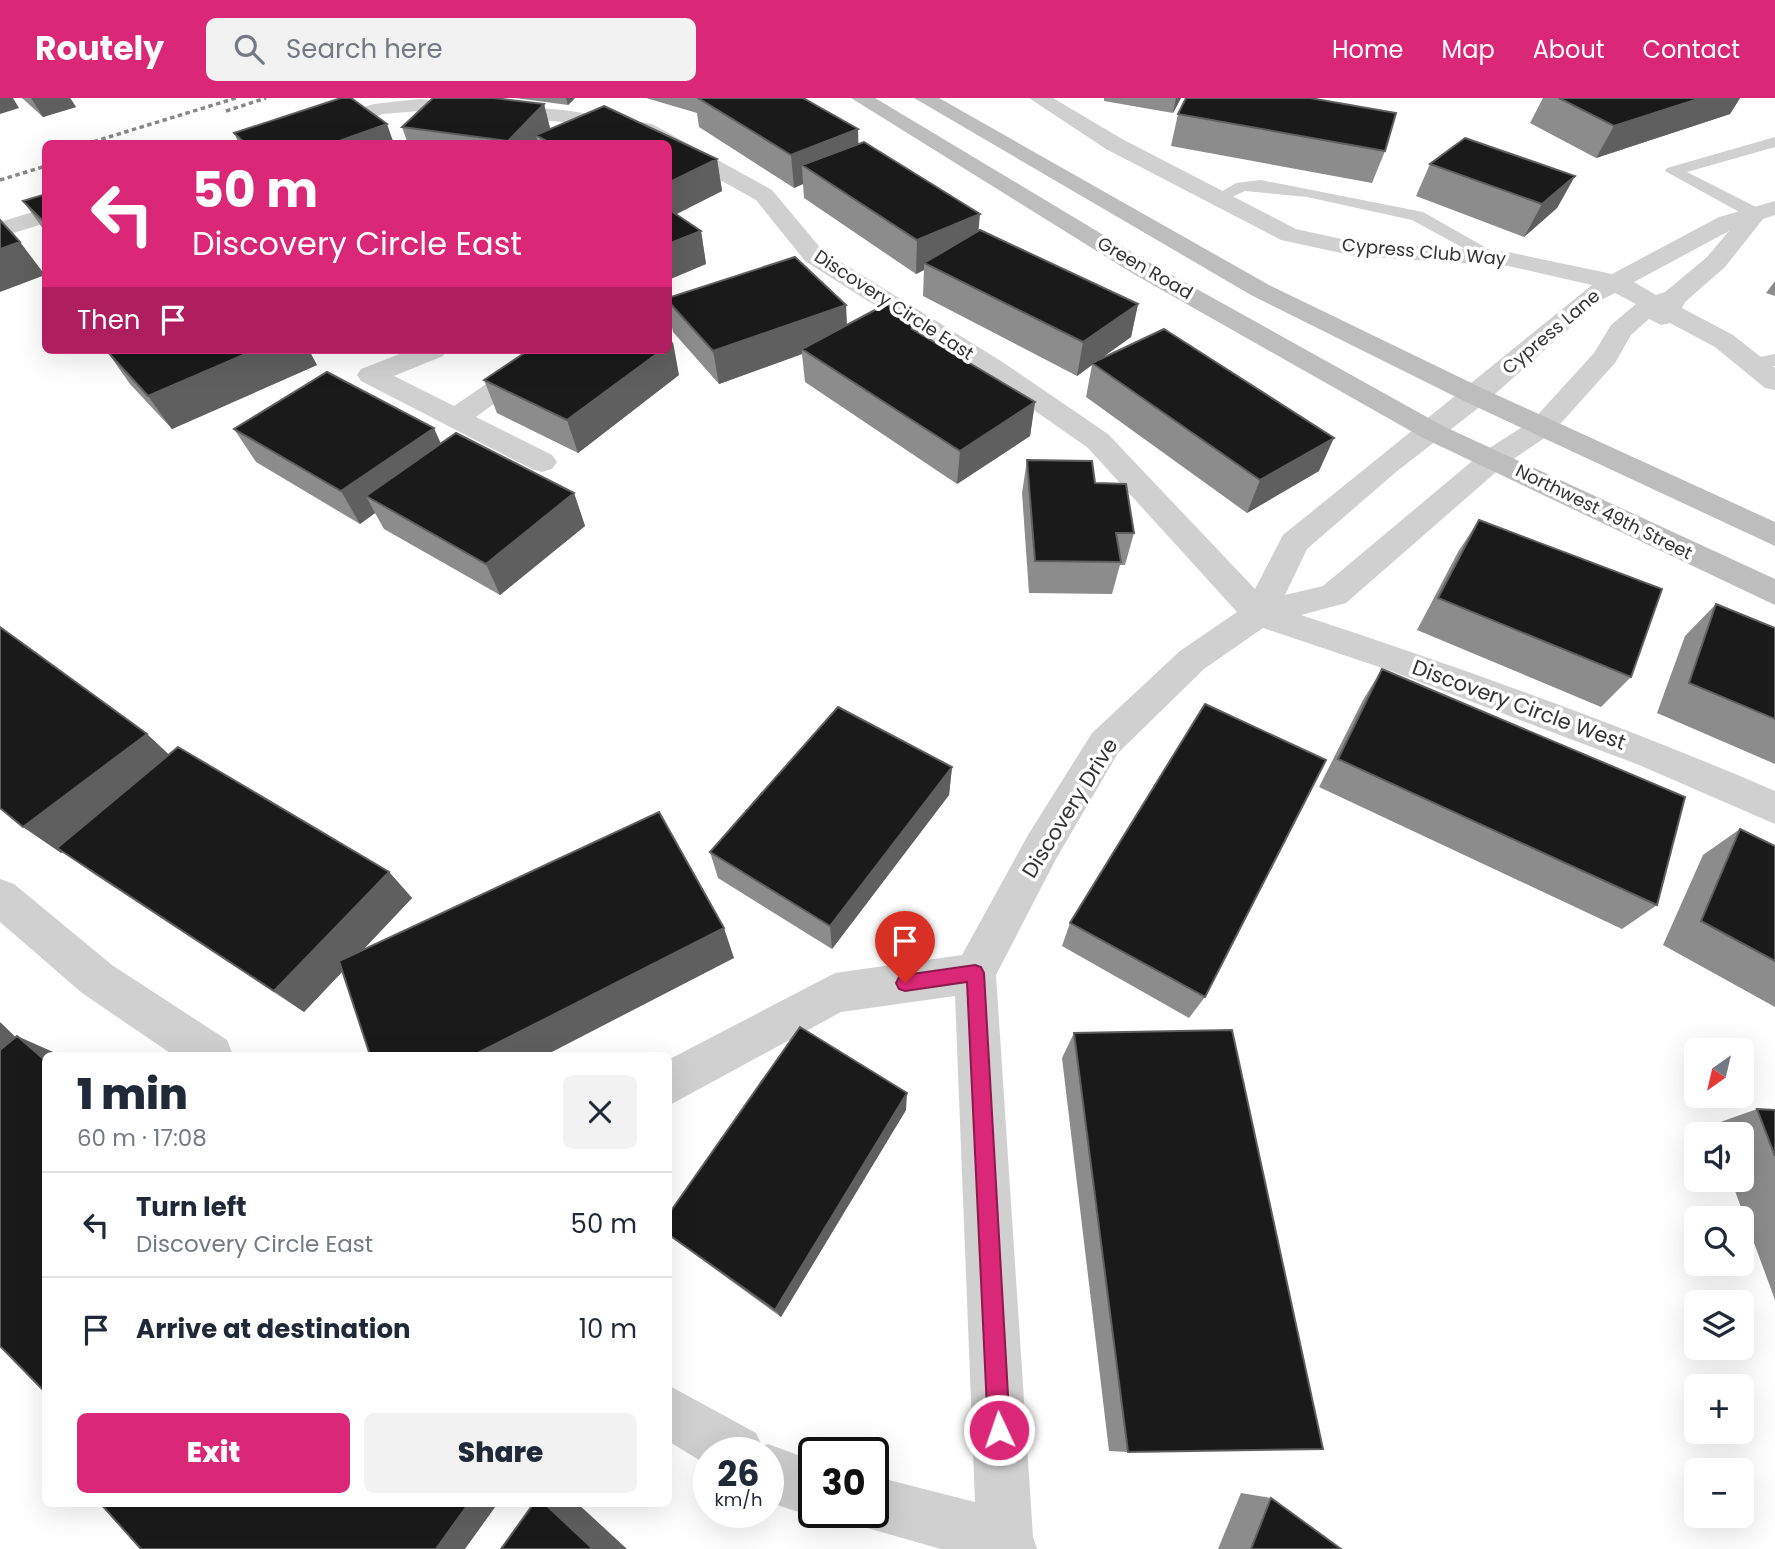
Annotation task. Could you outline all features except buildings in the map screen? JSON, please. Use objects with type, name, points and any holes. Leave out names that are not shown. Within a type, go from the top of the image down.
[{"type":"main road","name":"Green Road","points":[[861,98],[1141,268],[1433,432]]},
{"type":"main road","name":"Green Road","points":[[924,98],[1260,290],[1476,396]]},
{"type":"main road","points":[[1476,396],[1775,535]]},
{"type":"main road","name":"Northwest 49th Street","points":[[1433,432],[1775,593]]},
{"type":"street","name":"Cypress Club Way","points":[[1051,101],[1217,199],[1289,234],[1355,249],[1495,258],[1614,282],[1665,304],[1763,362],[1775,382]]},
{"type":"street","name":"Discovery Circle East","points":[[281,140],[381,108],[419,105],[540,114],[644,129],[667,140]]},
{"type":"street","name":"Discovery Circle East","points":[[672,142],[764,195],[814,256],[991,367],[1098,441],[1259,614]]},
{"type":"street","name":"Cypress Lane","points":[[1433,432],[1592,295],[1727,222],[1765,211]]},
{"type":"street","points":[[1665,304],[1716,262],[1765,211]]},
{"type":"street","points":[[0,230],[42,216]]},
{"type":"street","points":[[790,265],[814,256]]},
{"type":"street","name":"Discovery Drive","points":[[975,973],[1042,847],[1105,743],[1192,660],[1259,614],[1335,595],[1493,459],[1542,427],[1605,357],[1629,345],[1665,304]]},
{"type":"street","points":[[424,354],[371,375],[542,462]]},
{"type":"street","points":[[455,418],[548,354]]},
{"type":"street","name":"Discovery Drive","points":[[1259,614],[1294,543],[1386,465],[1433,432]]},
{"type":"street","name":"Discovery Circle West","points":[[1259,614],[1403,662],[1652,754],[1775,808]]},
{"type":"street","points":[[0,898],[97,979],[206,1052]]},
{"type":"street","points":[[672,1082],[835,993],[975,973],[1007,1543],[889,1509]]},
{"type":"street","points":[[672,1413],[712,1437]]},
{"type":"lane","points":[[1765,211],[1673,171],[1775,142]]},
{"type":"lane","points":[[1217,199],[1242,186],[1261,185],[1307,192],[1417,216],[1495,258]]},
{"type":"railway","points":[[99,140],[236,98]]},
{"type":"railway","points":[[226,111],[266,98]]},
{"type":"railway","points":[[0,180],[42,167]]},
{"type":"route","points":[[905,983],[975,973],[999,1430]]}]
